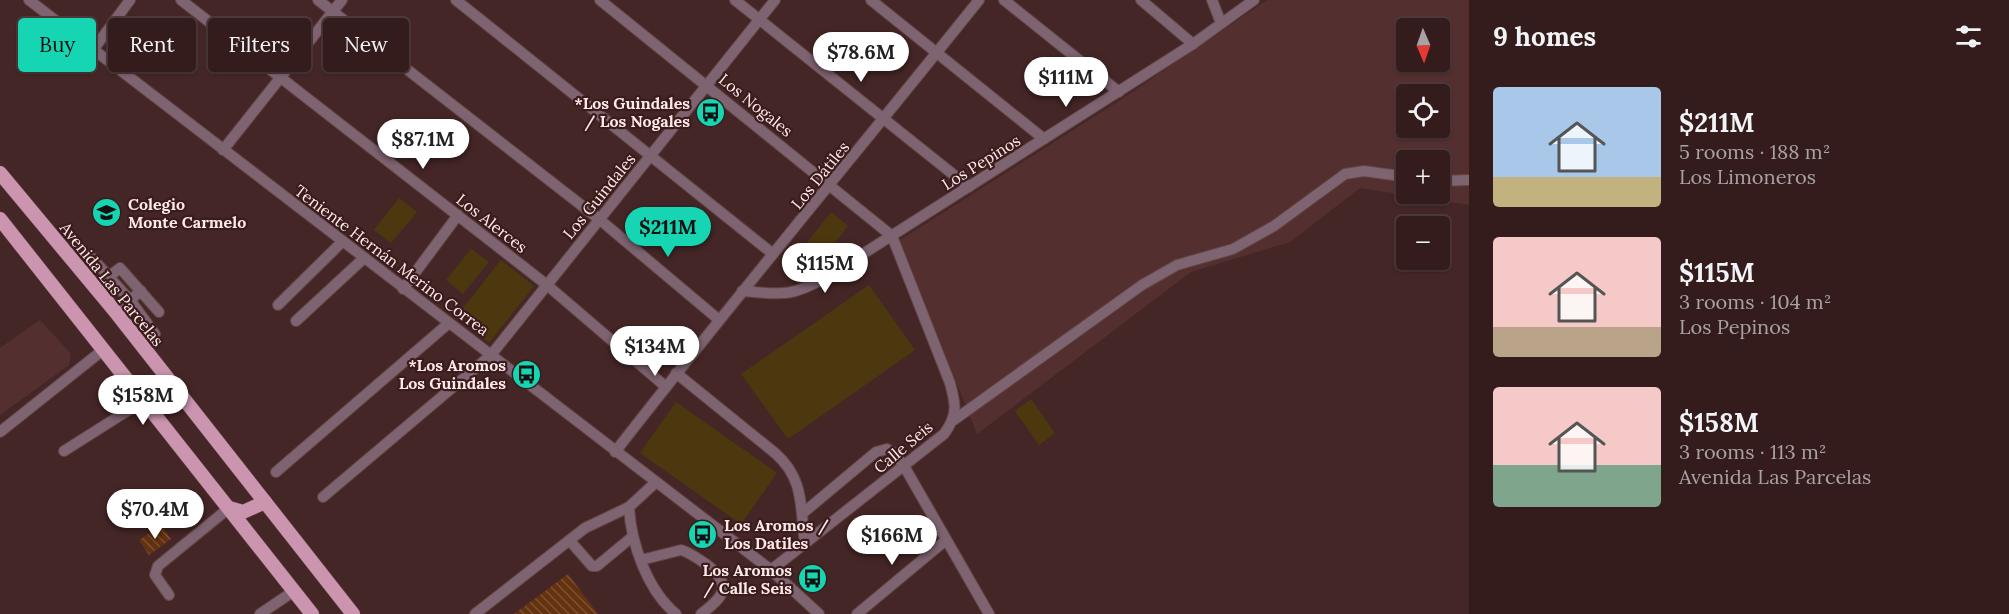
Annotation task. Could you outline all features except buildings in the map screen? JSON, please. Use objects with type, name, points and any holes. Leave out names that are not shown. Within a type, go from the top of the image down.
[{"type":"main road","name":"Avenida Las Parcelas","points":[[0,173],[5,185],[114,310],[354,614]]},
{"type":"main road","points":[[0,219],[312,614]]},
{"type":"main road","points":[[229,508],[243,512],[265,502]]},
{"type":"street","name":"Teniente Hernán Merino Correa","points":[[28,0],[51,18]]},
{"type":"street","points":[[96,46],[130,0]]},
{"type":"street","name":"Los Alerces","points":[[182,0],[547,285],[666,387]]},
{"type":"street","points":[[318,0],[599,219],[718,320]]},
{"type":"street","points":[[223,150],[342,0]]},
{"type":"street","points":[[456,0],[773,254]]},
{"type":"street","name":"Los Nogales","points":[[600,0],[707,84],[892,236]]},
{"type":"street","points":[[735,0],[969,187]]},
{"type":"street","name":"Los Guindales","points":[[323,497],[491,355],[775,0]]},
{"type":"street","points":[[871,0],[1044,139]]},
{"type":"street","name":"Los Dátiles","points":[[615,452],[718,320],[831,186],[979,0]]},
{"type":"street","points":[[1004,0],[1119,92]]},
{"type":"street","points":[[1141,0],[1193,44]]},
{"type":"street","points":[[1212,0],[1221,23]]},
{"type":"street","name":"Los Pepinos","points":[[742,291],[798,292],[892,236],[1119,92],[1193,44],[1254,0]]},
{"type":"street","name":"Teniente Hernán Merino Correa","points":[[96,52],[771,570],[817,613]]},
{"type":"street","points":[[954,420],[1142,285],[1177,265],[1233,249],[1274,226],[1345,174],[1364,171],[1396,175]]},
{"type":"street","points":[[1450,181],[1469,180]]},
{"type":"street","points":[[403,289],[458,215]]},
{"type":"street","name":"Calle Seis","points":[[771,570],[944,434],[954,420],[956,407],[950,383],[892,236]]},
{"type":"street","points":[[278,304],[342,242]]},
{"type":"street","points":[[92,258],[130,300],[155,334]]},
{"type":"street","points":[[296,321],[363,259]]},
{"type":"street","points":[[94,287],[120,268],[159,312]]},
{"type":"street","points":[[114,310],[141,291]]},
{"type":"street","points":[[276,472],[449,323]]},
{"type":"street","points":[[0,432],[103,350]]},
{"type":"street","points":[[676,373],[783,460],[799,485],[805,544]]},
{"type":"street","points":[[64,452],[143,401]]},
{"type":"street","points":[[803,513],[876,452],[886,449],[894,453],[904,466],[987,613]]},
{"type":"street","points":[[475,614],[570,541],[610,514],[628,507],[655,483]]},
{"type":"street","points":[[628,507],[632,537],[641,560],[655,589],[676,614]]},
{"type":"street","points":[[169,595],[156,575],[158,566],[229,508]]},
{"type":"street","points":[[570,541],[592,566],[597,566],[632,537]]},
{"type":"street","points":[[856,614],[946,540]]},
{"type":"street","points":[[641,560],[681,550],[720,575],[723,585],[722,595],[717,602],[701,614]]},
{"type":"street","points":[[260,614],[294,591]]},
{"type":"shaded area","points":[[1267,0],[1469,0],[1469,205],[1450,202],[1450,150],[1396,150],[1396,194],[1360,188],[1290,242],[1191,272],[977,434],[900,240],[1122,99]]},
{"type":"shaded area","points":[[399,198],[417,212],[391,243],[374,230]]},
{"type":"shaded area","points":[[831,212],[848,226],[823,258],[806,244]]},
{"type":"shaded area","points":[[471,249],[489,262],[463,294],[446,280]]},
{"type":"shaded area","points":[[501,260],[534,286],[489,343],[456,317]]},
{"type":"shaded area","points":[[869,285],[915,350],[788,439],[741,374]]},
{"type":"shaded area","points":[[40,320],[71,354],[69,365],[0,415],[0,348]]},
{"type":"shaded area","points":[[1031,399],[1055,433],[1039,445],[1015,411]]},
{"type":"shaded area","points":[[676,402],[777,473],[741,524],[640,453]]},
{"type":"place","name":"*Los Guindales / Los Nogales","points":[[711,112]]},
{"type":"place","name":"Colegio Monte Carmelo","points":[[107,213]]},
{"type":"place","name":"*Los Aromos Los Guindales","points":[[527,374]]},
{"type":"place","name":"Los Aromos / Los Datiles","points":[[703,534]]},
{"type":"place","name":"Los Aromos / Calle Seis","points":[[813,579]]}]
